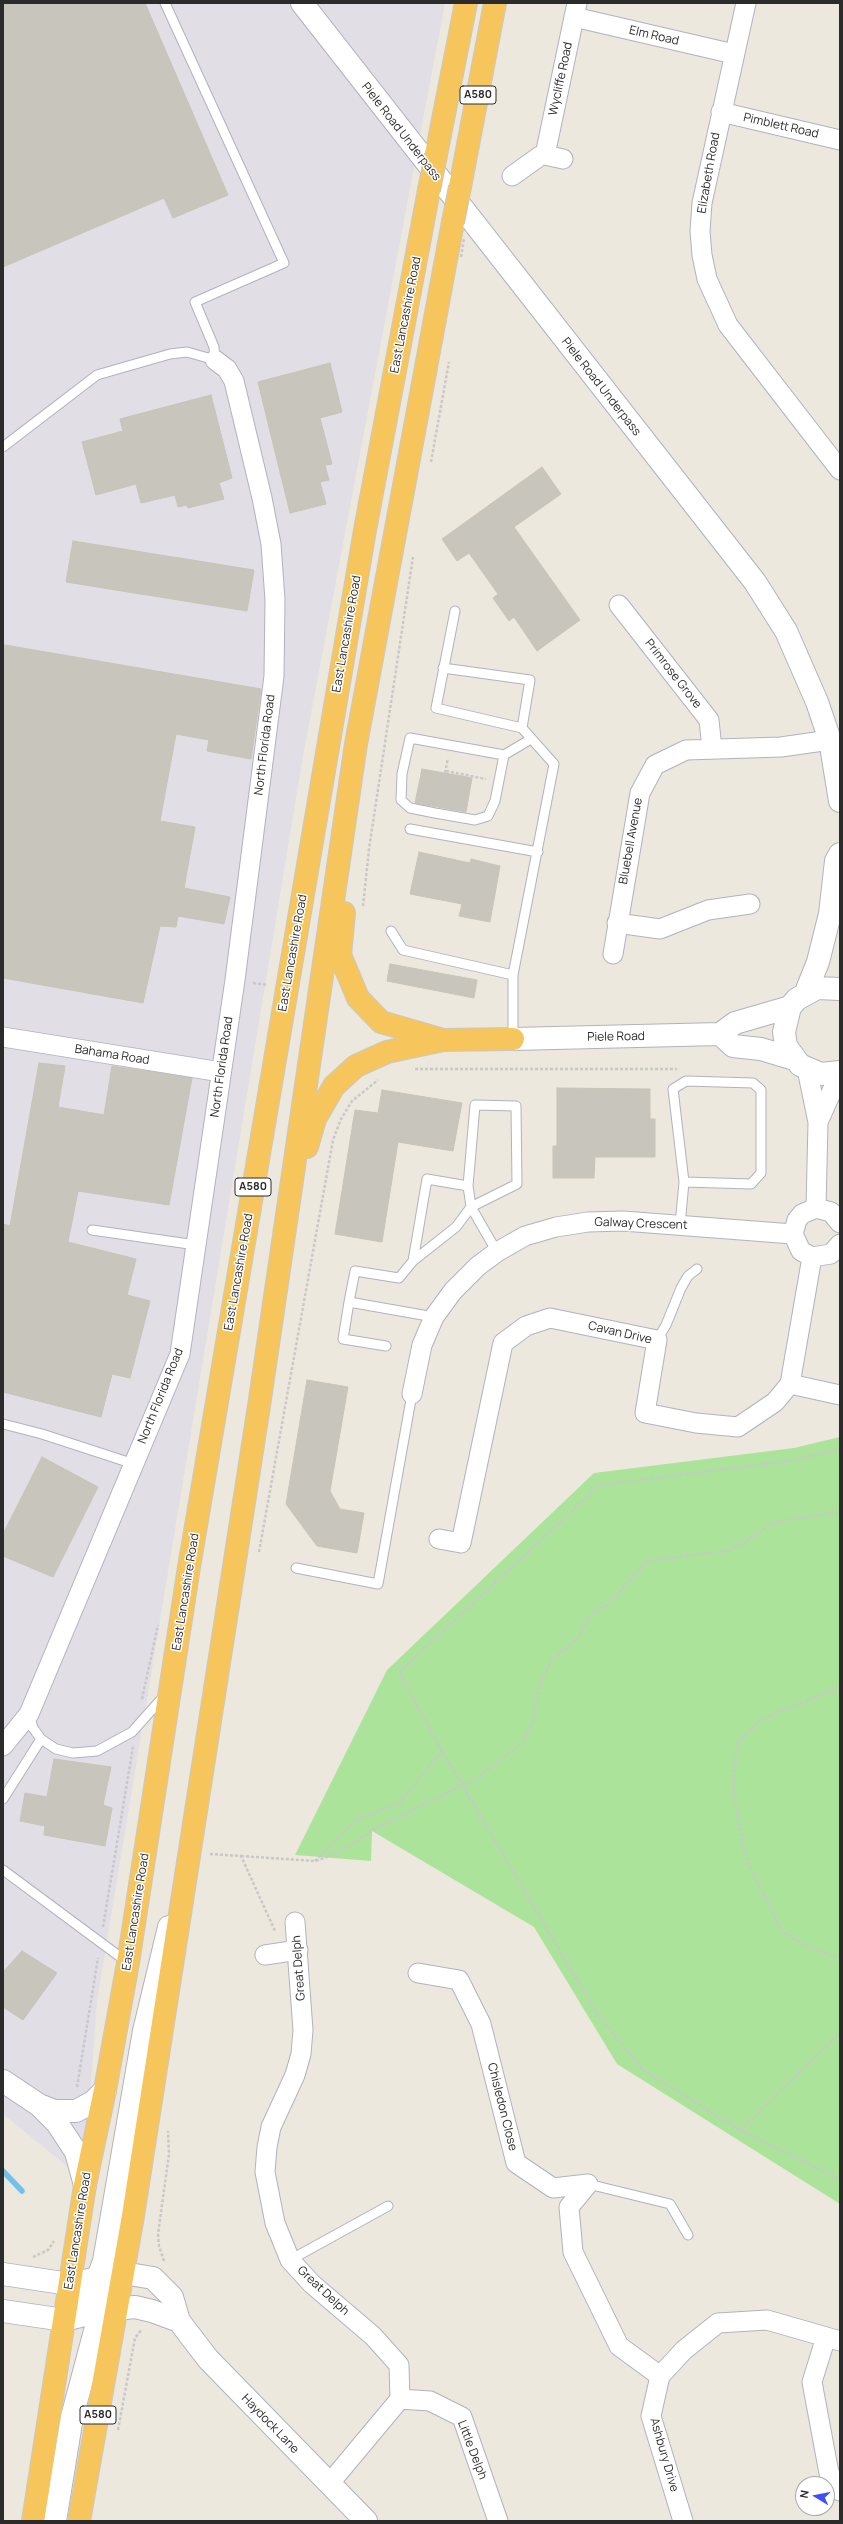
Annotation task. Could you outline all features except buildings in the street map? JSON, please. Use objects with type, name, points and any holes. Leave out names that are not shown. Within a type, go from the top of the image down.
[{"type":"highway","name":"East Lancashire Road","points":[[33,2521],[85,2185],[105,2090],[128,1963],[170,1689],[362,545],[466,3]]},
{"type":"highway","name":"A580","points":[[79,2521],[109,2310],[123,2273],[200,1843],[286,1223],[356,744],[495,3]]},
{"type":"highway","points":[[356,744],[340,955],[358,998],[381,1022],[443,1040]]},
{"type":"highway","points":[[286,1223],[315,1119],[334,1086],[356,1066],[386,1052],[443,1040],[513,1039]]},
{"type":"street","name":"Piele Road Underpass","points":[[302,3],[755,582],[786,632],[801,662],[830,740],[840,801]]},
{"type":"street","name":"Elizabeth Road","points":[[746,3],[702,203],[700,231],[707,279],[728,325],[840,470]]},
{"type":"street","name":"Elm Road","points":[[576,10],[734,54]]},
{"type":"street","name":"Wycliffe Road","points":[[512,176],[554,157],[576,10]]},
{"type":"street","name":"Pimblett Road","points":[[721,112],[840,140]]},
{"type":"street","name":"North Florida Road","points":[[3,1746],[29,1714],[180,1354],[221,1072],[274,676],[275,600],[271,544],[262,498],[234,381],[227,369],[215,360]]},
{"type":"street","name":"Primrose Grove","points":[[620,605],[709,720],[712,749]]},
{"type":"street","name":"Bluebell Avenue","points":[[613,954],[640,793],[655,765],[686,750],[781,747],[830,740]]},
{"type":"street","points":[[806,992],[818,962],[828,921],[836,862],[840,854]]},
{"type":"street","points":[[617,924],[660,929],[708,910],[750,904]]},
{"type":"street","points":[[818,1122],[840,1072],[821,1074],[761,1049],[733,1046],[720,1034],[735,1023],[790,1007],[806,992],[817,988],[840,989]]},
{"type":"street","points":[[790,1007],[784,1032],[786,1046],[800,1064],[818,1122],[816,1208]]},
{"type":"street","name":"Piele Road","points":[[513,1039],[720,1034]]},
{"type":"street","name":"Bahama Road","points":[[3,1038],[221,1072]]},
{"type":"street","points":[[840,1223],[831,1212],[816,1208],[802,1214],[797,1220],[793,1234],[801,1251],[812,1257],[831,1254],[840,1244]]},
{"type":"street","name":"Galway Crescent","points":[[412,1394],[422,1345],[434,1317],[453,1291],[497,1252],[525,1236],[556,1227],[588,1222],[623,1221],[793,1234]]},
{"type":"street","name":"Cavan Drive","points":[[439,1539],[461,1543],[503,1343],[526,1326],[550,1318],[657,1340],[645,1413],[696,1423],[738,1427],[775,1402],[790,1384],[812,1257]]},
{"type":"street","points":[[790,1384],[840,1395]]},
{"type":"street","points":[[64,2320],[84,2306],[98,2278],[104,2261],[144,2031],[200,1843]]},
{"type":"street","name":"Great Delph","points":[[295,1922],[291,1951],[303,2030],[301,2054],[295,2076],[271,2127],[267,2147],[265,2172],[275,2224],[290,2260],[312,2284],[373,2336],[399,2365],[400,2399]]},
{"type":"street","points":[[265,1955],[291,1951]]},
{"type":"street","name":"Chisledon Close","points":[[418,1973],[459,1980],[481,2024],[516,2163],[553,2188],[588,2184]]},
{"type":"street","points":[[3,2081],[39,2105],[57,2123],[69,2140],[81,2166],[85,2185]]},
{"type":"street","points":[[39,2105],[54,2111],[76,2111],[93,2102],[105,2090]]},
{"type":"street","points":[[588,2184],[569,2207],[573,2252],[620,2346],[660,2376],[684,2350],[718,2323],[767,2320],[833,2339],[812,2382],[828,2473],[840,2492]]},
{"type":"street","name":"Haydock Lane","points":[[70,2284],[123,2273],[154,2278],[172,2297],[179,2321],[208,2359],[366,2521]]},
{"type":"street","points":[[3,2274],[70,2284]]},
{"type":"street","points":[[3,2311],[64,2320],[109,2310],[134,2308],[152,2311],[179,2321]]},
{"type":"street","points":[[55,2521],[72,2417],[109,2310]]},
{"type":"street","name":"Ashbury Drive","points":[[660,2376],[651,2416],[683,2521]]},
{"type":"street","points":[[329,2484],[400,2399]]},
{"type":"street","name":"Little Delph","points":[[400,2399],[430,2401],[462,2417],[498,2521]]},
{"type":"lane","points":[[3,447],[97,375],[170,354],[187,352],[215,360],[214,347],[194,302],[284,263],[165,3]]},
{"type":"lane","points":[[455,611],[436,708],[522,728],[554,764],[513,975],[513,1039]]},
{"type":"lane","points":[[443,668],[530,680],[522,728]]},
{"type":"lane","points":[[504,756],[495,801],[488,816],[475,820],[410,808],[401,800],[402,774],[410,738],[504,756],[531,739]]},
{"type":"lane","points":[[410,829],[538,852]]},
{"type":"lane","points":[[391,931],[403,950],[513,975]]},
{"type":"lane","points":[[680,1225],[684,1182],[673,1089],[686,1081],[753,1083],[761,1090],[761,1173],[751,1184],[684,1182]]},
{"type":"lane","points":[[386,1346],[343,1339],[355,1271],[399,1278],[413,1261],[456,1227],[471,1207],[517,1184],[516,1106],[475,1105],[468,1186],[471,1207],[497,1252]]},
{"type":"lane","points":[[413,1261],[427,1179],[468,1186]]},
{"type":"lane","points":[[92,1230],[196,1245]]},
{"type":"lane","points":[[657,1340],[666,1325],[681,1288],[688,1276],[697,1269]]},
{"type":"lane","points":[[349,1302],[434,1317]]},
{"type":"lane","points":[[296,1568],[378,1584],[412,1394]]},
{"type":"lane","points":[[3,1424],[42,1434],[134,1464]]},
{"type":"lane","points":[[29,1714],[33,1728],[41,1739],[56,1748],[73,1753],[97,1751],[132,1732],[170,1689]]},
{"type":"lane","points":[[3,1799],[41,1739]]},
{"type":"lane","points":[[3,1870],[128,1963]]},
{"type":"lane","points":[[588,2184],[670,2204],[688,2235]]},
{"type":"lane","points":[[290,2260],[388,2206]]},
{"type":"path","points":[[460,263],[461,257]]},
{"type":"path","points":[[430,466],[450,357]]},
{"type":"path","points":[[363,908],[369,849],[414,551]]},
{"type":"path","points":[[446,771],[499,781]]},
{"type":"path","points":[[407,1069],[503,1067],[678,1069]]},
{"type":"path","points":[[257,1560],[333,1140],[341,1119],[352,1101],[383,1078]]},
{"type":"path","points":[[840,1449],[795,1460],[600,1485],[399,1672],[442,1751],[596,2012],[643,2070],[740,2130],[840,2179]]},
{"type":"path","points":[[208,1854],[315,1861],[333,1856],[379,1827],[477,1778],[521,1744],[533,1722],[538,1689],[551,1661],[578,1638],[591,1614],[609,1604],[647,1561],[732,1550],[775,1522],[840,1512]]},
{"type":"path","points":[[840,1687],[762,1719],[737,1743],[733,1788],[745,1856],[782,1931],[810,1948],[840,1958]]},
{"type":"path","points":[[315,1861],[354,1821],[400,1803],[442,1751]]},
{"type":"path","points":[[200,1843],[208,1854],[207,1862]]},
{"type":"path","points":[[241,1856],[291,1951]]},
{"type":"path","points":[[740,2130],[840,2033]]},
{"type":"path","points":[[164,2260],[159,2246],[158,2234],[169,2154],[168,2127]]},
{"type":"path","points":[[27,2257],[42,2254],[53,2245],[56,2238]]},
{"type":"path","points":[[116,2437],[135,2338],[146,2325]]},
{"type":"shaded area","points":[[3,3],[445,3],[303,756],[97,2001],[84,2180],[3,2114]]},
{"type":"green space","points":[[840,1437],[840,2204],[617,2064],[534,1927],[372,1831],[371,1861],[295,1855],[387,1670],[594,1473],[794,1448]]},
{"type":"waterway","points":[[3,2171],[22,2191]]}]
